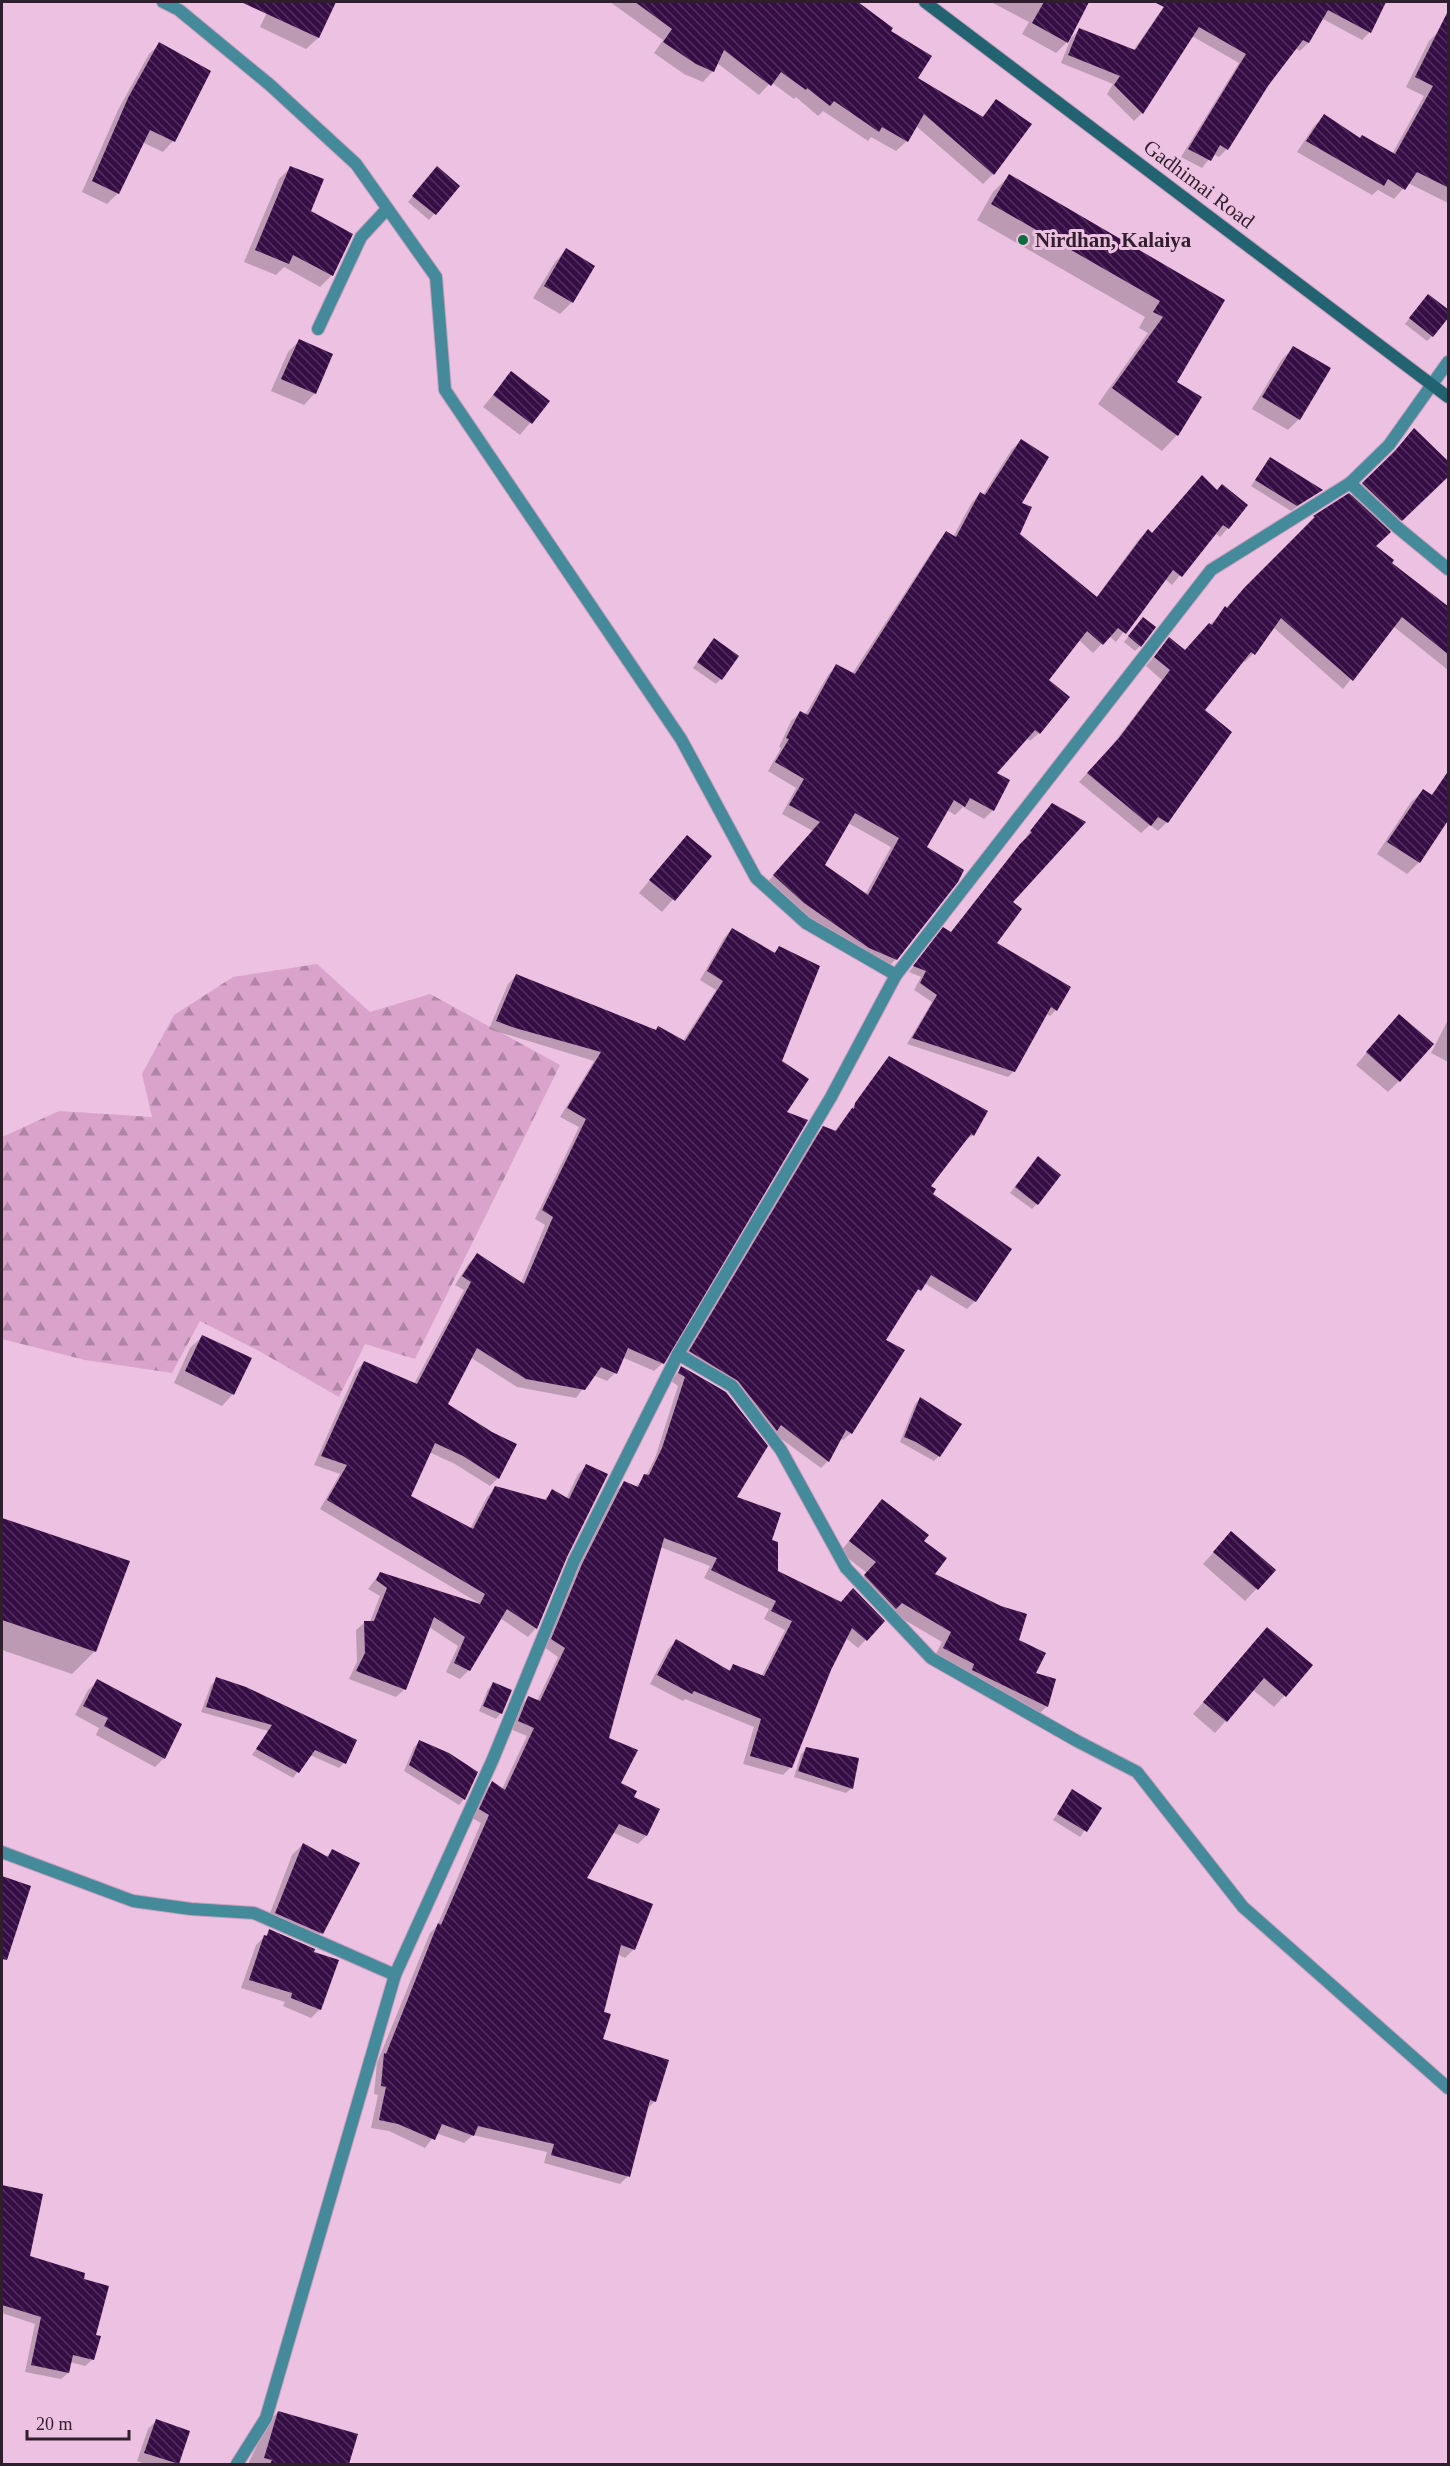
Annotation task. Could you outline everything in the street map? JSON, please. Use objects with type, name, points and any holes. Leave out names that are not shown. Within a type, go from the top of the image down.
[{"type":"street","points":[[163,2],[178,10],[270,85],[356,164],[436,277],[445,390],[681,739],[756,878],[806,922],[896,975]]},
{"type":"street","name":"Gadhimai Road","points":[[925,2],[1449,397]]},
{"type":"street","points":[[318,329],[361,237],[387,209]]},
{"type":"street","points":[[237,2464],[266,2418],[395,1975],[493,1759],[574,1561],[678,1354],[831,1097],[896,975],[1211,570],[1350,483],[1389,445],[1449,362]]},
{"type":"street","points":[[1350,483],[1397,527],[1449,569]]},
{"type":"street","points":[[678,1354],[732,1386],[781,1450],[846,1568],[931,1658],[1077,1742],[1137,1772],[1243,1907],[1449,2088]]},
{"type":"street","points":[[2,1852],[133,1901],[191,1909],[254,1913],[395,1975]]},
{"type":"green space","points":[[317,964],[370,1012],[430,994],[560,1065],[415,1359],[365,1344],[339,1397],[259,1351],[200,1321],[172,1373],[85,1360],[2,1339],[2,1137],[59,1111],[152,1117],[142,1074],[174,1015],[233,977]]},
{"type":"building","points":[[241,2],[336,2],[319,38]]},
{"type":"building","points":[[635,2],[858,2],[893,28],[891,31],[932,56],[918,78],[983,117],[996,99],[1032,124],[994,175],[924,114],[908,142],[882,127],[879,132],[834,101],[830,106],[781,72],[771,86],[724,50],[714,72],[696,64],[663,42],[672,29]]},
{"type":"building","points":[[1044,2],[1089,2],[1068,43],[1032,23]]},
{"type":"building","points":[[1154,2],[1386,2],[1371,33],[1328,10],[1309,43],[1303,40],[1268,86],[1228,150],[1220,145],[1211,161],[1188,149],[1246,54],[1199,27],[1143,114],[1114,85],[1120,76],[1068,55],[1079,28],[1135,50],[1164,7]]},
{"type":"building","points":[[1449,9],[1449,188],[1417,172],[1405,190],[1388,179],[1384,186],[1306,141],[1324,114],[1360,138],[1362,135],[1395,154],[1433,86],[1415,77]]},
{"type":"building","points":[[159,42],[211,71],[175,142],[150,130],[119,194],[92,181],[128,98]]},
{"type":"building","points":[[290,166],[324,179],[311,211],[353,234],[333,276],[293,255],[289,264],[255,250]]},
{"type":"building","points":[[437,166],[460,186],[436,215],[412,196]]},
{"type":"building","points":[[1009,174],[1225,300],[1177,382],[1202,397],[1178,436],[1112,388],[1163,317],[1153,312],[1160,301],[991,204]]},
{"type":"building","points":[[566,248],[595,266],[573,303],[544,286]]},
{"type":"building","points":[[1428,294],[1449,310],[1449,317],[1433,337],[1409,318]]},
{"type":"building","points":[[299,339],[333,354],[316,394],[281,379]]},
{"type":"building","points":[[1293,346],[1331,368],[1300,420],[1262,397]]},
{"type":"building","points":[[511,371],[550,401],[532,424],[493,395]]},
{"type":"building","points":[[1414,428],[1449,462],[1449,476],[1402,521],[1362,483],[1395,451]]},
{"type":"building","points":[[1021,439],[1049,457],[1022,503],[1032,507],[1020,534],[1097,597],[1148,529],[1152,533],[1202,475],[1217,490],[1222,484],[1248,505],[1229,529],[1223,525],[1182,577],[1173,570],[1126,634],[1118,628],[1103,645],[1087,631],[1049,680],[1070,697],[1040,734],[1035,730],[997,773],[1010,780],[994,811],[970,798],[965,807],[954,800],[927,847],[964,870],[958,882],[897,960],[869,948],[804,903],[773,875],[820,822],[789,805],[804,779],[775,762],[789,739],[786,738],[800,711],[808,715],[836,664],[855,674],[946,531],[956,537],[980,492],[985,495]],"holes":[[[855,813],[899,838],[868,895],[825,865]]]},
{"type":"building","points":[[1270,457],[1323,490],[1297,506],[1255,480]]},
{"type":"building","points":[[1349,493],[1391,532],[1376,546],[1394,560],[1392,563],[1449,607],[1449,655],[1402,617],[1353,681],[1281,618],[1255,655],[1251,652],[1205,710],[1232,732],[1168,823],[1158,817],[1151,826],[1087,773],[1119,738],[1170,670],[1154,657],[1169,637],[1185,650],[1209,623],[1212,625],[1225,606],[1227,608],[1315,517],[1313,516]]},
{"type":"building","points":[[1143,617],[1156,627],[1141,647],[1128,636]]},
{"type":"building","points":[[714,638],[739,656],[722,680],[697,662]]},
{"type":"building","points":[[1449,770],[1449,819],[1420,863],[1387,842],[1423,789],[1432,795]]},
{"type":"building","points":[[1052,803],[1086,822],[1013,902],[1022,909],[997,943],[1071,987],[1057,1011],[1051,1007],[1015,1072],[912,1038],[937,995],[920,983],[926,971],[913,966],[943,927],[951,932],[1032,832],[1030,831]]},
{"type":"building","points":[[687,835],[712,856],[675,901],[649,880]]},
{"type":"building","points":[[732,928],[775,953],[779,946],[820,966],[782,1061],[809,1079],[787,1112],[808,1120],[664,1364],[628,1348],[617,1374],[601,1367],[585,1390],[526,1379],[477,1348],[448,1404],[492,1432],[517,1444],[499,1479],[463,1456],[435,1443],[411,1496],[473,1529],[495,1486],[546,1500],[552,1489],[569,1499],[586,1464],[608,1474],[567,1557],[537,1629],[507,1609],[470,1671],[454,1663],[465,1637],[434,1617],[406,1690],[356,1671],[365,1653],[364,1621],[374,1621],[387,1588],[376,1580],[380,1572],[480,1604],[485,1594],[327,1500],[347,1465],[321,1456],[364,1361],[417,1384],[471,1282],[462,1276],[477,1253],[524,1284],[553,1217],[542,1210],[586,1119],[567,1108],[601,1052],[496,1021],[516,974],[656,1030],[658,1026],[685,1041],[723,981],[707,971]]},
{"type":"building","points":[[1399,1014],[1434,1044],[1400,1082],[1366,1052]]},
{"type":"building","points":[[889,1056],[988,1111],[974,1136],[971,1134],[931,1186],[936,1189],[933,1194],[1012,1249],[976,1302],[931,1275],[921,1291],[918,1289],[886,1340],[905,1350],[852,1434],[846,1430],[829,1462],[781,1425],[777,1431],[738,1381],[689,1351],[823,1126],[836,1131],[852,1108],[854,1109],[855,1103]]},
{"type":"building","points":[[1038,1156],[1061,1175],[1038,1205],[1015,1187]]},
{"type":"building","points":[[202,1335],[252,1358],[234,1395],[185,1371]]},
{"type":"building","points":[[681,1366],[726,1392],[768,1446],[737,1497],[781,1513],[772,1540],[778,1542],[778,1571],[841,1602],[853,1588],[885,1621],[867,1641],[852,1628],[831,1670],[792,1768],[750,1756],[761,1719],[694,1691],[692,1694],[657,1675],[676,1639],[730,1671],[733,1664],[764,1676],[792,1621],[771,1611],[776,1601],[711,1570],[717,1558],[664,1538],[609,1738],[638,1750],[621,1783],[637,1791],[634,1797],[660,1809],[647,1836],[619,1824],[587,1878],[653,1904],[635,1950],[621,1945],[604,2012],[611,2014],[603,2039],[669,2060],[656,2102],[650,2100],[630,2177],[551,2155],[554,2144],[478,2126],[474,2136],[442,2124],[435,2140],[398,2124],[379,2120],[386,2087],[381,2086],[384,2053],[386,2054],[438,1923],[441,1925],[489,1815],[479,1809],[492,1781],[505,1790],[534,1728],[518,1721],[528,1696],[540,1701],[565,1648],[551,1639],[582,1564],[624,1481],[638,1487],[644,1474],[649,1475],[662,1448],[685,1377],[678,1373]]},
{"type":"building","points":[[920,1397],[962,1424],[940,1457],[904,1437]]},
{"type":"building","points":[[882,1499],[929,1535],[924,1541],[947,1558],[935,1574],[1001,1606],[1027,1614],[1019,1640],[1046,1653],[1036,1673],[1056,1679],[1048,1707],[972,1670],[974,1664],[943,1648],[951,1632],[902,1603],[896,1609],[864,1575],[876,1562],[849,1541]]},
{"type":"building","points":[[2,1518],[130,1561],[96,1652],[2,1620]]},
{"type":"building","points":[[1231,1531],[1276,1570],[1258,1590],[1213,1552]]},
{"type":"building","points":[[1267,1627],[1313,1665],[1286,1697],[1264,1678],[1227,1722],[1203,1702]]},
{"type":"building","points":[[216,1677],[246,1687],[357,1740],[346,1764],[315,1750],[299,1773],[256,1749],[272,1725],[206,1707]]},
{"type":"building","points":[[97,1679],[182,1724],[165,1759],[104,1726],[108,1718],[83,1706]]},
{"type":"building","points":[[493,1682],[512,1690],[502,1714],[483,1706]]},
{"type":"building","points":[[419,1740],[449,1753],[478,1772],[465,1800],[409,1765]]},
{"type":"building","points":[[806,1747],[859,1758],[853,1789],[798,1771]]},
{"type":"building","points":[[1072,1789],[1102,1808],[1087,1832],[1057,1814]]},
{"type":"building","points":[[303,1843],[328,1857],[332,1849],[360,1863],[323,1934],[275,1913]]},
{"type":"building","points":[[2,1876],[31,1886],[7,1960],[2,1959]]},
{"type":"building","points":[[269,1929],[315,1949],[314,1952],[339,1960],[321,2010],[291,1998],[292,1993],[249,1980],[264,1935],[267,1936]]},
{"type":"building","points":[[2,2185],[43,2194],[30,2256],[85,2273],[84,2279],[109,2286],[96,2335],[101,2336],[94,2360],[73,2355],[69,2373],[31,2365],[41,2317],[2,2305]]},
{"type":"building","points":[[278,2411],[358,2434],[349,2464],[270,2464],[272,2460],[264,2458]]},
{"type":"building","points":[[156,2419],[190,2431],[179,2464],[144,2453]]},
{"type":"place","name":"Nirdhan, Kalaiya","points":[[1023,240]]}]
